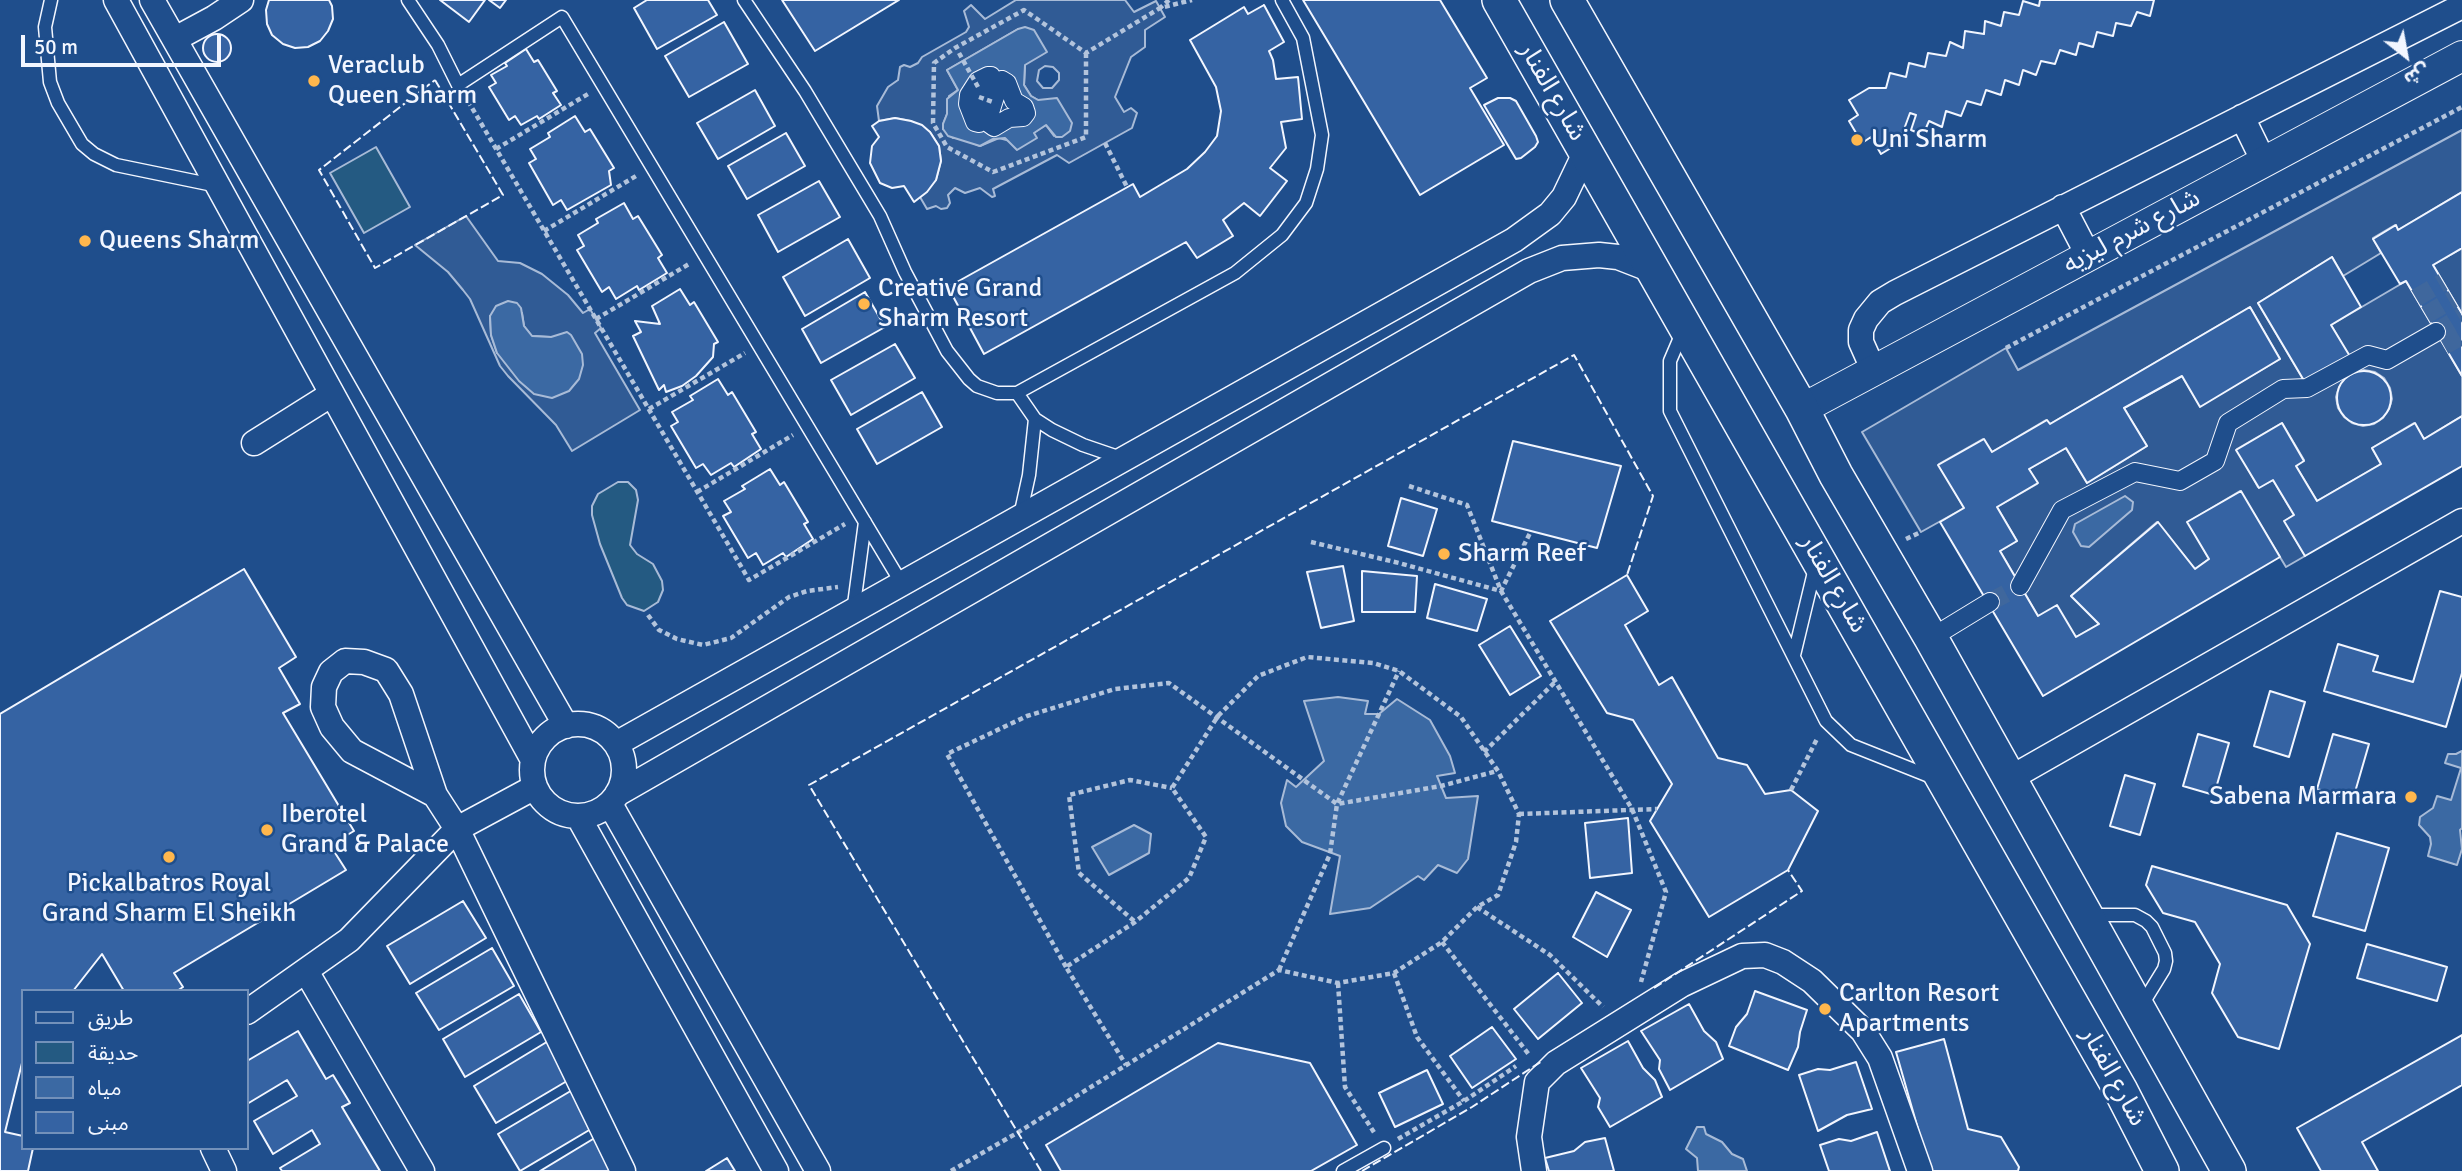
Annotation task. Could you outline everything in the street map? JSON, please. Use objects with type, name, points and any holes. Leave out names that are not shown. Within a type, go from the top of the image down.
[{"type":"main road","name":"شارع الفنار","points":[[1499,0],[2121,1091],[2162,1171]]},
{"type":"main road","points":[[1567,0],[1931,638],[2230,1171]]},
{"type":"street","points":[[116,0],[533,760],[535,787],[548,805],[557,811],[578,816],[590,815],[613,799],[1529,271],[1562,258],[1600,255],[1618,257],[1654,271]]},
{"type":"street","points":[[152,0],[566,726]]},
{"type":"street","points":[[175,39],[240,0]]},
{"type":"street","points":[[1874,369],[1861,342],[1861,330],[1880,302],[2462,6]]},
{"type":"street","name":"شارع شرم ليزيه","points":[[1801,409],[2462,56]]},
{"type":"street","points":[[2242,117],[2264,162]]},
{"type":"street","points":[[617,744],[854,600],[902,584],[1533,228],[1550,214],[1564,197],[1586,151]]},
{"type":"street","points":[[2063,207],[2088,255]]},
{"type":"street","points":[[2020,586],[2062,510],[2135,472],[2180,481],[2215,461],[2228,423],[2283,389],[2307,388],[2368,355],[2387,360],[2436,332]]},
{"type":"street","points":[[254,443],[332,394]]},
{"type":"street","points":[[2010,779],[2462,521]]},
{"type":"street","points":[[1931,638],[1990,602]]},
{"type":"street","points":[[435,795],[352,751],[332,727],[323,707],[324,687],[331,672],[345,661],[364,662],[386,670],[401,694],[435,795],[457,829],[623,1171]]},
{"type":"street","points":[[533,760],[547,736],[566,726],[589,726],[609,736],[617,744],[622,756],[622,782],[613,799]]},
{"type":"street","points":[[248,1011],[349,940],[457,829],[535,787]]},
{"type":"street","points":[[613,799],[818,1171]]},
{"type":"street","points":[[578,816],[776,1171]]},
{"type":"street","points":[[1534,1171],[1529,1137],[1537,1082],[1556,1062],[1681,985],[1742,956],[1765,955],[1783,962],[1812,981],[1863,1031],[1880,1058],[1920,1171]]},
{"type":"street","points":[[306,971],[422,1171]]},
{"type":"street","points":[[214,1150],[224,1171]]},
{"type":"lane","points":[[51,0],[45,27],[50,82],[58,103],[82,144],[94,154],[116,165],[218,187]]},
{"type":"lane","points":[[408,0],[438,45],[458,85],[562,17],[902,584]]},
{"type":"lane","points":[[744,0],[805,91],[880,216],[905,272],[947,351],[977,386],[997,393],[1017,393],[1235,273],[1282,235],[1306,203],[1317,169],[1322,135],[1303,38],[1283,0]]},
{"type":"lane","points":[[1685,326],[1670,361],[1670,411],[1826,721],[1851,745],[1946,783]]},
{"type":"lane","points":[[1017,393],[1035,419],[1083,445],[1125,459]]},
{"type":"lane","points":[[1019,518],[1029,475],[1035,419]]},
{"type":"lane","points":[[854,600],[863,518]]},
{"type":"lane","points":[[1794,654],[1817,557]]},
{"type":"lane","points":[[2087,915],[2135,915],[2152,927],[2165,953],[2166,961],[2164,969],[2140,1008]]},
{"type":"lane","points":[[1343,1171],[1384,1148]]},
{"type":"path","points":[[1169,0],[1160,8],[1192,0]]},
{"type":"path","points":[[957,51],[982,93]]},
{"type":"path","points":[[458,85],[749,580],[863,518]]},
{"type":"path","points":[[496,149],[604,85]]},
{"type":"path","points":[[2006,348],[2462,107]]},
{"type":"path","points":[[1105,143],[1127,187]]},
{"type":"path","points":[[544,230],[652,166]]},
{"type":"path","points":[[596,319],[705,255]]},
{"type":"path","points":[[649,409],[759,345]]},
{"type":"path","points":[[697,492],[808,426]]},
{"type":"path","points":[[1409,486],[1466,505],[1500,591],[1632,809],[1666,892],[1639,986]]},
{"type":"path","points":[[1500,591],[1531,531]]},
{"type":"path","points":[[1311,542],[1500,591]]},
{"type":"path","points":[[648,615],[659,630],[677,639],[703,645],[731,638],[789,597],[830,587],[854,600]]},
{"type":"path","points":[[1172,788],[1218,716],[1258,676],[1307,657],[1373,663],[1399,671],[1461,717],[1497,771],[1519,814],[1516,842],[1498,895],[1477,907],[1442,942],[1394,972],[1338,983],[1279,970]]},
{"type":"path","points":[[951,1171],[1279,970],[1330,854],[1336,804],[1399,671]]},
{"type":"path","points":[[1484,752],[1555,682]]},
{"type":"path","points":[[1126,1065],[1066,967],[947,754],[1027,716],[1115,689],[1169,683],[1336,804],[1441,786],[1497,771]]},
{"type":"path","points":[[1791,790],[1826,721]]},
{"type":"path","points":[[1066,967],[1135,922],[1189,878],[1206,837],[1172,788],[1130,780],[1069,794],[1079,873],[1135,922]]},
{"type":"path","points":[[1519,814],[1657,809]]},
{"type":"path","points":[[1477,907],[1550,955],[1606,1010],[1595,1017]]},
{"type":"path","points":[[1442,942],[1530,1056]]},
{"type":"path","points":[[1394,972],[1417,1037],[1464,1101]]},
{"type":"path","points":[[1338,983],[1345,1087],[1384,1148],[1464,1101],[1541,1050]]},
{"type":"green space","points":[[376,147],[410,207],[364,233],[330,173]]},
{"type":"green space","points":[[618,482],[628,482],[636,490],[638,500],[630,545],[637,554],[653,564],[662,581],[663,590],[658,602],[644,611],[627,605],[622,598],[600,544],[592,515],[592,506],[598,494]]},
{"type":"shaded area","points":[[1016,0],[1125,0],[1134,12],[1156,1],[1165,17],[1145,30],[1145,47],[1131,57],[1115,97],[1124,112],[1131,108],[1137,113],[1132,128],[1069,163],[1057,155],[993,189],[995,196],[992,197],[980,188],[965,193],[955,188],[948,195],[950,203],[947,208],[936,206],[927,209],[920,197],[936,180],[941,161],[939,146],[930,132],[911,121],[895,118],[879,121],[877,106],[888,87],[898,80],[900,67],[910,67],[918,63],[922,57],[966,32],[969,27],[964,11],[971,5],[985,19]],"holes":[[[1018,29],[1025,65],[1024,85],[1031,96],[1038,100],[1049,100],[1054,136],[1046,125],[1033,133],[1036,138],[1010,141],[999,138],[980,146],[961,138],[953,138],[943,129],[943,124],[949,96],[958,90],[947,70]],[[1045,66],[1053,67],[1059,73],[1059,80],[1052,88],[1043,88],[1037,81],[1039,70]]]},
{"type":"shaded area","points":[[2462,130],[2462,192],[2398,230],[2395,225],[2373,238],[2381,253],[2343,276],[2332,257],[2258,303],[2306,384],[2350,358],[2331,325],[2406,281],[2462,376],[2462,416],[2424,439],[2414,423],[2372,448],[2381,464],[2317,501],[2296,466],[2304,460],[2282,423],[2237,449],[2258,487],[2273,480],[2294,515],[2285,521],[2305,556],[2286,567],[2240,491],[2188,522],[2209,559],[2195,569],[2157,522],[2071,596],[2099,624],[2076,637],[2038,616],[2000,551],[2017,541],[1997,507],[2037,484],[2029,469],[2066,448],[2087,483],[2147,446],[2124,408],[2182,376],[2200,406],[2280,359],[2250,307],[2050,424],[2046,420],[1992,452],[1983,439],[1939,464],[1964,508],[1921,532],[1862,432],[2006,348],[2018,370]],"holes":[[[2354,372],[2375,372],[2384,378],[2390,388],[2392,399],[2389,409],[2383,418],[2374,424],[2363,426],[2352,423],[2338,408],[2336,397],[2339,387],[2345,378]]]},
{"type":"shaded area","points":[[466,216],[498,261],[520,263],[542,274],[568,295],[583,313],[590,309],[601,328],[595,333],[640,410],[572,451],[556,425],[500,366],[470,299],[448,272],[415,245]],"holes":[[[522,313],[524,326],[532,336],[551,337],[497,353],[491,335],[490,316]]]},
{"type":"shaded area","points":[[2462,248],[2462,314],[2433,265]]},
{"type":"water","points":[[1025,27],[1034,30],[1047,52],[1025,65],[1024,85],[1031,96],[1038,100],[1057,98],[1072,123],[1070,131],[1062,137],[1056,137],[1046,125],[1034,133],[1037,138],[1017,150],[1005,138],[993,139],[980,146],[948,136],[943,129],[947,99],[958,90],[947,70]],"holes":[[[998,87],[1017,118],[987,122]]]},
{"type":"water","points":[[508,301],[517,303],[521,308],[524,326],[532,336],[551,337],[567,332],[571,335],[582,354],[583,365],[579,379],[569,391],[552,398],[534,394],[519,381],[497,353],[491,335],[490,316],[496,306]]},
{"type":"water","points":[[2125,496],[2133,502],[2132,510],[2089,547],[2081,546],[2073,532],[2075,524]]},
{"type":"water","points":[[1338,697],[1368,701],[1365,714],[1379,714],[1397,699],[1430,720],[1450,756],[1455,773],[1437,776],[1446,798],[1478,796],[1468,859],[1457,873],[1438,865],[1424,880],[1418,876],[1370,908],[1330,914],[1340,856],[1302,842],[1286,826],[1281,803],[1287,780],[1296,787],[1324,761],[1304,701]]},
{"type":"water","points":[[2462,751],[2462,849],[2457,865],[2428,856],[2430,837],[2419,825],[2420,817],[2433,808],[2437,796],[2451,800],[2461,768],[2445,763],[2448,754]]},
{"type":"water","points":[[1134,825],[1151,834],[1149,853],[1109,875],[1092,847]]},
{"type":"water","points":[[1697,1127],[1704,1127],[1706,1134],[1722,1142],[1732,1154],[1743,1159],[1747,1171],[1698,1171],[1697,1158],[1686,1149]]},
{"type":"building","points":[[269,0],[329,0],[333,19],[320,41],[308,47],[295,48],[283,44],[272,35],[267,24],[266,10]]},
{"type":"building","points":[[440,0],[485,0],[469,22]]},
{"type":"building","points":[[489,0],[506,0],[500,8]]},
{"type":"building","points":[[647,0],[708,0],[717,15],[657,49],[634,8]]},
{"type":"building","points":[[782,0],[899,0],[815,51]]},
{"type":"building","points":[[1303,0],[1440,0],[1487,78],[1470,88],[1504,145],[1420,195]]},
{"type":"building","points":[[2040,0],[2154,0],[2150,16],[2137,12],[2131,26],[2116,23],[2113,36],[2097,32],[2093,47],[2079,43],[2076,55],[2060,50],[2055,64],[2041,61],[2036,75],[2023,70],[2019,85],[2005,80],[2001,95],[1986,90],[1981,105],[1967,101],[1961,116],[1946,111],[1942,127],[1929,121],[1923,135],[1911,130],[1916,115],[1910,113],[1899,143],[1881,154],[1871,137],[1862,143],[1849,121],[1858,115],[1849,100],[1869,88],[1886,88],[1890,73],[1906,77],[1909,63],[1925,67],[1928,53],[1946,56],[1950,42],[1963,48],[1965,31],[1984,34],[1985,21],[2001,26],[2004,12],[2019,15],[2023,1],[2039,6]]},
{"type":"building","points":[[1264,5],[1284,42],[1269,51],[1276,79],[1298,77],[1302,119],[1281,122],[1286,148],[1270,168],[1287,181],[1260,216],[1244,203],[1223,220],[1233,236],[1197,258],[1186,242],[984,354],[948,287],[1133,184],[1140,197],[1187,169],[1217,136],[1221,111],[1216,87],[1190,40],[1244,7],[1248,14]]},
{"type":"building","points":[[724,22],[748,64],[689,97],[665,56]]},
{"type":"building","points":[[217,34],[227,38],[231,48],[227,58],[217,62],[207,58],[203,48],[207,38]]},
{"type":"building","points":[[526,49],[534,62],[538,60],[557,91],[553,93],[561,105],[539,119],[537,116],[521,125],[515,116],[509,120],[489,87],[496,83],[491,75],[507,66],[505,63]]},
{"type":"building","points":[[755,90],[775,126],[718,159],[697,123]]},
{"type":"building","points":[[1498,98],[1516,101],[1536,136],[1538,142],[1535,147],[1521,158],[1516,159],[1484,105]]},
{"type":"building","points":[[575,116],[585,132],[590,129],[614,168],[609,171],[611,185],[567,210],[561,200],[553,205],[529,163],[536,159],[530,149],[550,137],[548,133]]},
{"type":"building","points":[[895,118],[922,125],[939,146],[941,161],[936,180],[927,192],[914,202],[904,186],[892,188],[880,183],[870,163],[872,146],[879,137],[872,126],[879,121]]},
{"type":"building","points":[[786,133],[805,166],[747,199],[728,166]]},
{"type":"building","points":[[819,181],[840,217],[778,252],[758,215]]},
{"type":"building","points":[[2462,192],[2462,248],[2433,265],[2462,314],[2462,376],[2406,281],[2400,284],[2373,239],[2396,225],[2398,230]]},
{"type":"building","points":[[624,203],[633,219],[638,216],[662,255],[658,258],[667,273],[639,290],[637,286],[616,299],[609,287],[602,292],[577,250],[584,246],[578,235],[598,223],[596,219]]},
{"type":"building","points":[[848,239],[870,278],[805,316],[783,277]]},
{"type":"building","points":[[2332,257],[2361,307],[2331,325],[2351,358],[2306,384],[2258,303]]},
{"type":"building","points":[[680,289],[690,305],[694,302],[718,342],[714,344],[713,357],[696,376],[682,386],[666,392],[664,385],[659,390],[633,336],[641,332],[635,321],[660,324],[652,306]]},
{"type":"building","points":[[865,292],[885,327],[821,363],[802,329]]},
{"type":"building","points":[[2250,307],[2280,359],[2200,407],[2182,376],[2124,408],[2147,446],[2087,483],[2066,448],[2029,469],[2038,483],[1997,507],[2017,541],[2000,551],[2038,616],[2057,605],[2076,637],[2099,624],[2071,596],[2158,522],[2195,569],[2209,559],[2187,522],[2241,491],[2280,557],[2043,696],[1940,522],[1964,508],[1938,465],[1984,439],[1992,452],[2047,420],[2050,424]]},
{"type":"building","points":[[895,344],[915,378],[851,415],[831,380]]},
{"type":"building","points":[[2369,371],[2379,375],[2387,383],[2391,398],[2387,413],[2379,421],[2359,425],[2349,421],[2341,413],[2337,393],[2341,383],[2349,375]]},
{"type":"building","points":[[718,379],[728,395],[732,392],[756,432],[752,434],[761,449],[734,467],[731,463],[711,475],[703,464],[696,468],[671,426],[678,422],[672,412],[693,400],[690,396]]},
{"type":"building","points":[[922,392],[942,427],[877,464],[857,429]]},
{"type":"building","points":[[2462,416],[2462,466],[2305,556],[2284,521],[2294,515],[2273,480],[2259,488],[2236,450],[2282,423],[2304,461],[2296,466],[2317,501],[2381,464],[2372,448],[2415,423],[2424,439]]},
{"type":"building","points":[[1513,441],[1621,466],[1597,548],[1492,521]]},
{"type":"building","points":[[770,469],[780,485],[784,482],[808,522],[804,524],[813,539],[786,557],[783,553],[763,565],[756,553],[748,558],[723,516],[731,512],[724,501],[745,489],[742,486]]},
{"type":"building","points":[[1401,498],[1437,509],[1423,556],[1388,546]]},
{"type":"building","points":[[1343,566],[1354,621],[1321,628],[1307,572]]},
{"type":"building","name":"Pickalbatros Royal Grand Sharm El Sheikh","points":[[244,569],[296,657],[279,668],[300,704],[283,713],[354,831],[330,845],[346,870],[174,973],[183,987],[180,989],[123,989],[102,954],[75,989],[21,989],[21,1067],[5,1132],[21,1136],[21,1150],[33,1150],[28,1171],[0,1171],[0,714]]},
{"type":"building","points":[[1362,571],[1417,576],[1415,612],[1362,612]]},
{"type":"building","points":[[1627,575],[1648,611],[1625,625],[1659,685],[1672,677],[1718,758],[1747,765],[1765,794],[1791,790],[1818,811],[1788,870],[1709,917],[1650,821],[1672,784],[1633,720],[1607,713],[1550,621]]},
{"type":"building","points":[[1435,584],[1487,599],[1477,631],[1427,618]]},
{"type":"building","points":[[2440,591],[2462,597],[2462,673],[2446,727],[2324,691],[2338,644],[2378,656],[2373,671],[2413,682]]},
{"type":"building","points":[[1510,626],[1541,676],[1510,695],[1479,645]]},
{"type":"building","points":[[2270,691],[2305,702],[2289,757],[2254,746]]},
{"type":"building","points":[[2198,734],[2229,743],[2214,795],[2183,786]]},
{"type":"building","points":[[2333,734],[2369,744],[2353,799],[2317,789]]},
{"type":"building","points":[[2125,775],[2155,784],[2140,835],[2110,826]]},
{"type":"building","points":[[1628,818],[1632,873],[1590,878],[1585,823]]},
{"type":"building","points":[[2337,833],[2389,848],[2365,931],[2313,916]]},
{"type":"building","points":[[2152,866],[2287,905],[2310,944],[2279,1049],[2238,1037],[2212,993],[2220,964],[2195,922],[2163,913],[2146,885]]},
{"type":"building","points":[[1596,892],[1631,910],[1607,957],[1573,937]]},
{"type":"building","points":[[463,901],[486,938],[410,984],[387,946]]},
{"type":"building","points":[[2367,944],[2447,967],[2437,1001],[2357,978]]},
{"type":"building","points":[[492,948],[514,986],[439,1030],[416,993]]},
{"type":"building","points":[[1558,973],[1582,1003],[1538,1039],[1514,1009]]},
{"type":"building","points":[[1755,991],[1807,1010],[1798,1047],[1788,1070],[1729,1046],[1736,1027],[1747,1014]]},
{"type":"building","points":[[519,994],[541,1032],[465,1077],[443,1039]]},
{"type":"building","points":[[1689,1004],[1704,1031],[1716,1042],[1723,1059],[1670,1090],[1659,1069],[1660,1060],[1641,1031]]},
{"type":"building","points":[[1492,1027],[1516,1059],[1472,1088],[1450,1056]]},
{"type":"building","points":[[298,1031],[326,1079],[333,1075],[350,1103],[342,1107],[380,1171],[282,1171],[280,1168],[320,1144],[312,1130],[273,1154],[254,1121],[297,1096],[287,1080],[248,1103],[248,1060]]},
{"type":"building","points":[[2462,1035],[2462,1085],[2362,1142],[2378,1171],[2321,1171],[2297,1128]]},
{"type":"building","points":[[1944,1039],[1968,1129],[2001,1137],[2019,1167],[2018,1171],[1930,1171],[1896,1052]]},
{"type":"building","points":[[550,1040],[572,1078],[496,1123],[474,1086]]},
{"type":"building","points":[[1628,1041],[1643,1068],[1655,1080],[1662,1097],[1610,1127],[1598,1107],[1600,1098],[1581,1068]]},
{"type":"building","points":[[1218,1043],[1310,1063],[1357,1145],[1311,1171],[1061,1171],[1046,1145]]},
{"type":"building","points":[[1856,1062],[1872,1109],[1847,1115],[1818,1131],[1799,1075]]},
{"type":"building","points":[[1427,1070],[1443,1104],[1395,1127],[1379,1093]]},
{"type":"building","points":[[574,1089],[596,1126],[520,1171],[498,1134]]},
{"type":"building","points":[[1877,1132],[1890,1171],[1829,1171],[1820,1145],[1839,1139],[1851,1141]]},
{"type":"building","points":[[598,1136],[619,1171],[540,1171]]},
{"type":"building","points":[[1605,1138],[1614,1171],[1549,1171],[1545,1158],[1574,1151],[1585,1142]]},
{"type":"building","points":[[727,1158],[735,1171],[706,1171]]},
{"type":"tunnel","points":[[2416,298],[2443,282]]},
{"type":"tunnel","points":[[2426,315],[2453,299]]},
{"type":"tunnel","points":[[2436,332],[2462,316]]},
{"type":"tunnel","points":[[2444,346],[2462,336]]},
{"type":"tunnel","points":[[1990,602],[2020,586]]},
{"type":"fence","points":[[435,80],[503,195],[375,268],[319,170],[435,80]]},
{"type":"fence","points":[[1041,1171],[809,785],[1574,355],[1653,496],[1627,575]]},
{"type":"fence","points":[[1654,988],[1802,891],[1788,870]]},
{"type":"fence","points":[[1362,1171],[1472,1107],[1542,1061]]},
{"type":"place","name":"Veraclub Queen Sharm","points":[[314,81]]},
{"type":"place","name":"Uni Sharm","points":[[1857,140]]},
{"type":"place","name":"Queens Sharm","points":[[85,241]]},
{"type":"place","name":"Creative Grand Sharm Resort","points":[[864,304]]},
{"type":"place","name":"Sharm Reef","points":[[1444,554]]},
{"type":"place","name":"Sabena Marmara","points":[[2411,797]]},
{"type":"place","name":"Iberotel Grand & Palace","points":[[267,830]]},
{"type":"place","name":"Pickalbatros Royal Grand Sharm El Sheikh","points":[[169,857]]},
{"type":"place","name":"Carlton Resort Apartments","points":[[1825,1009]]}]
